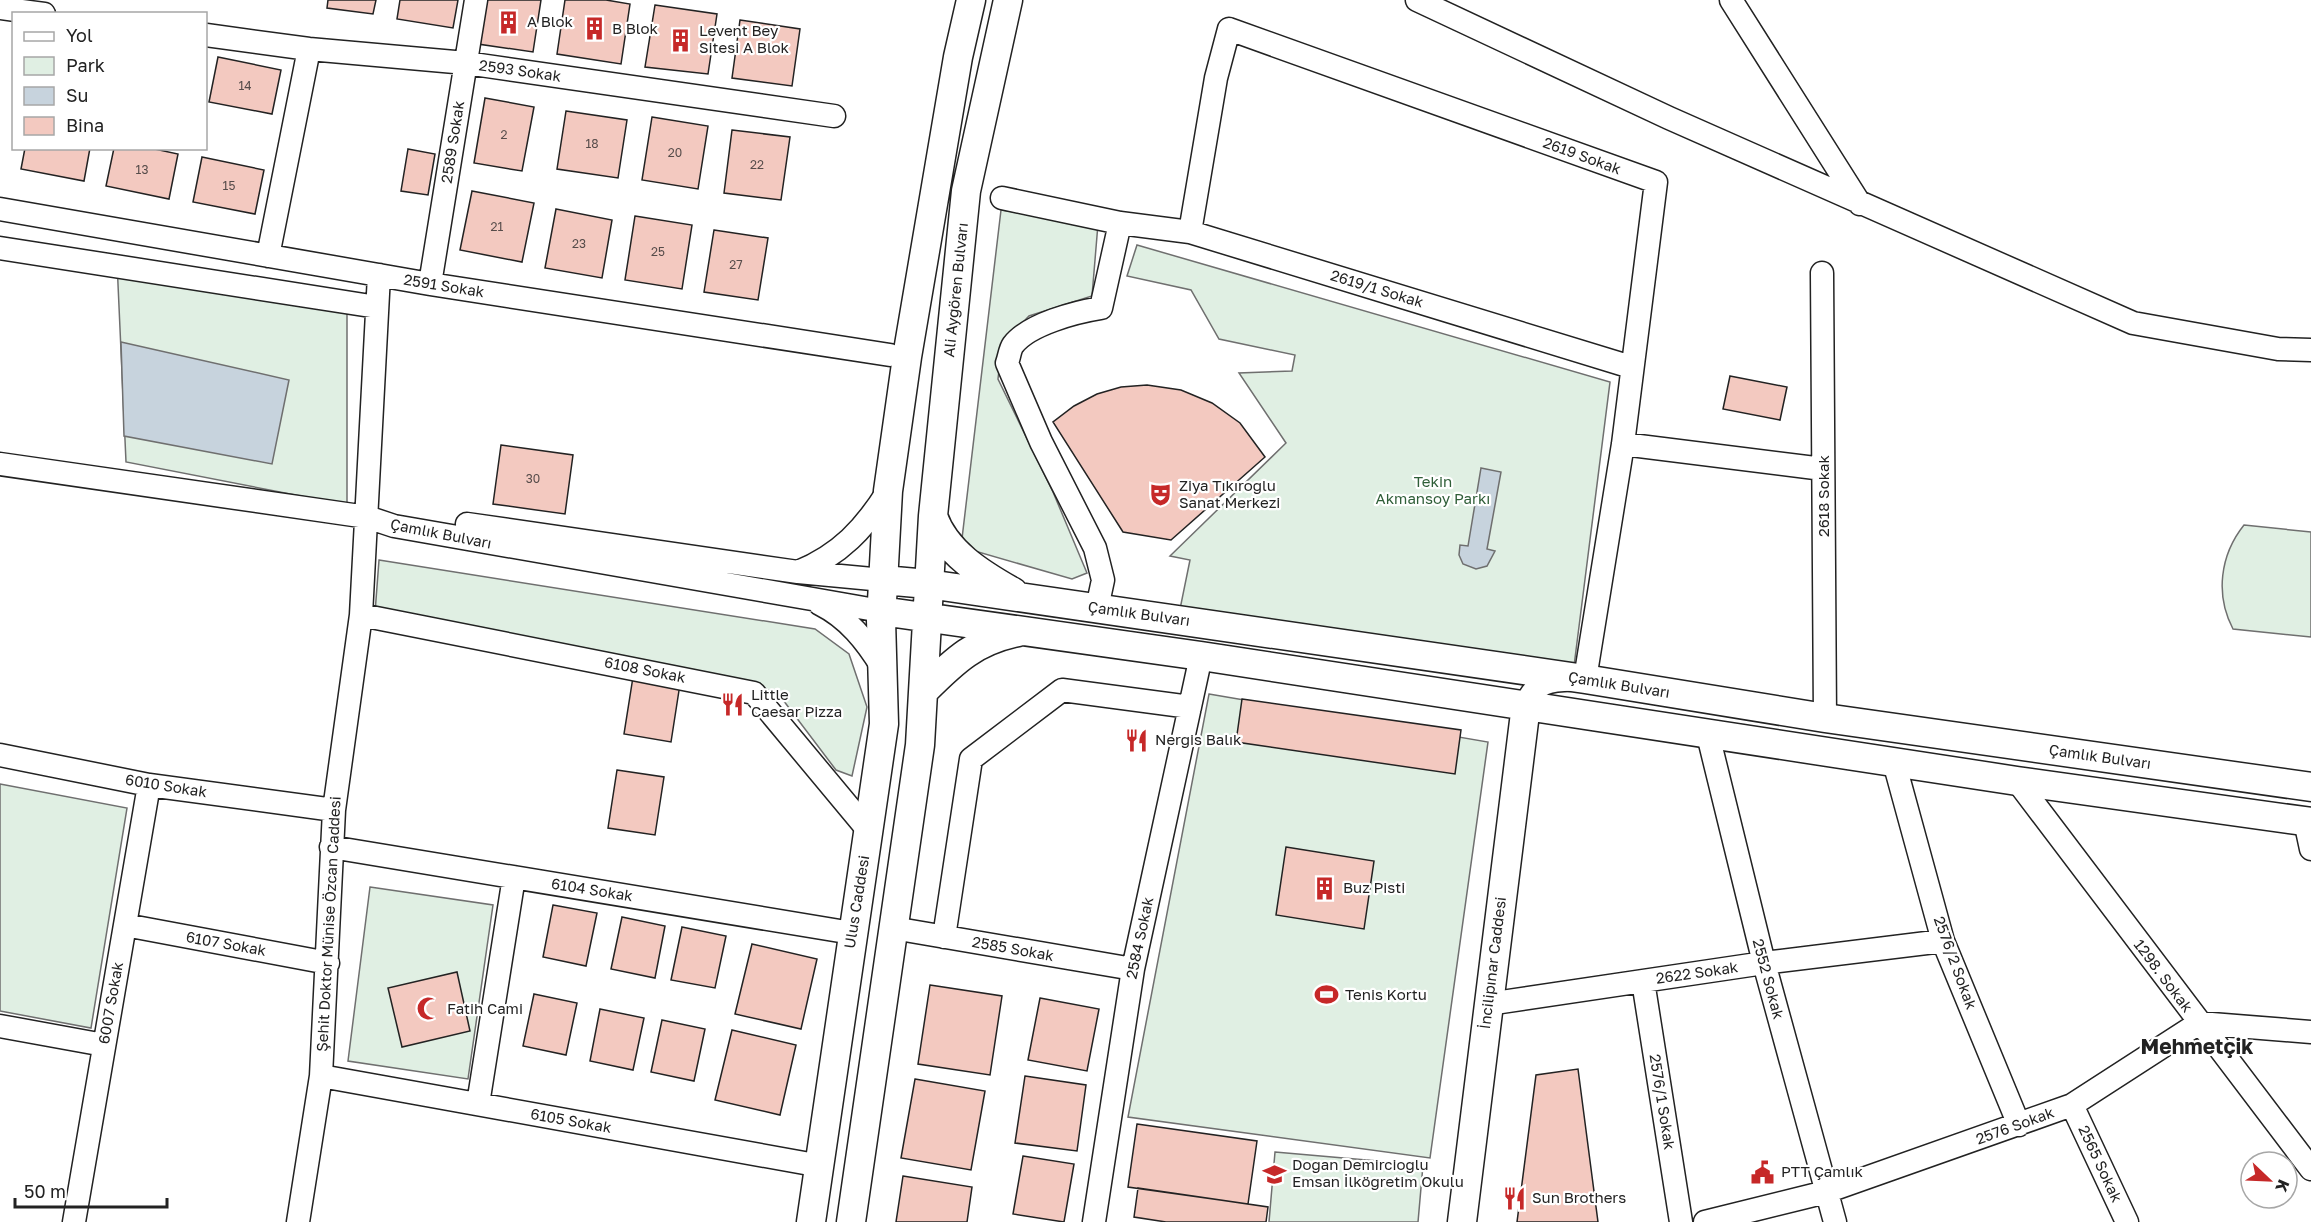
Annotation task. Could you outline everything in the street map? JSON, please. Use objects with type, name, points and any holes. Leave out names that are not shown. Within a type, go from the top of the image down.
[{"type":"main road","points":[[883,580],[888,491],[907,357],[958,57],[971,0]]},
{"type":"main road","name":"Ali Aygören Bulvarı","points":[[928,584],[966,191],[1008,0]]},
{"type":"main road","points":[[933,516],[944,541],[960,556],[996,583],[1026,599]]},
{"type":"main road","name":"Çamlık Bulvarı","points":[[883,580],[928,584],[1097,608],[1585,679],[1825,718],[2311,787]]},
{"type":"main road","name":"Ulus Caddesi","points":[[811,1222],[884,724],[881,611],[883,580]]},
{"type":"main road","points":[[851,1222],[920,745],[925,690],[928,584]]},
{"type":"main road","points":[[881,611],[1201,656],[2017,781],[2308,821]]},
{"type":"main road","points":[[925,690],[964,653],[993,638],[1026,630]]},
{"type":"main road","name":"İncilipınar Caddesi","points":[[1462,1222],[1522,736],[1539,708]]},
{"type":"street","name":"2589 Sokak","points":[[430,284],[476,0]]},
{"type":"street","points":[[1731,0],[1860,204]]},
{"type":"street","points":[[1428,3],[1860,204],[2133,323],[2278,349],[2311,350]]},
{"type":"street","points":[[0,8],[29,12]]},
{"type":"street","name":"2619 Sokak","points":[[1190,232],[1216,78],[1229,29],[1656,182],[1623,444],[1585,679]]},
{"type":"street","name":"2593 Sokak","points":[[207,35],[309,49],[466,63],[834,116]]},
{"type":"street","points":[[268,256],[309,49]]},
{"type":"street","name":"2619/1 Sokak","points":[[1002,198],[1120,223],[1190,232],[1631,367]]},
{"type":"street","name":"2591 Sokak","points":[[0,209],[430,284],[890,355]]},
{"type":"street","points":[[1097,608],[1103,580],[1095,548],[1041,442],[1007,363],[1014,345],[1038,327],[1081,312],[1101,308],[1120,223]]},
{"type":"street","points":[[0,248],[377,307]]},
{"type":"street","name":"2618 Sokak","points":[[1822,273],[1825,718]]},
{"type":"street","name":"Şehit Doktor Münise Özcan Caddesi","points":[[298,1222],[321,1076],[334,810],[361,615],[379,275]]},
{"type":"street","points":[[1623,444],[1823,469]]},
{"type":"street","name":"Çamlık Bulvarı","points":[[0,464],[367,518],[394,526],[881,611]]},
{"type":"street","points":[[798,572],[813,566],[852,541],[873,516],[888,491]]},
{"type":"street","points":[[367,518],[400,514],[798,572],[883,580]]},
{"type":"street","points":[[808,598],[830,609],[849,624],[868,644],[882,667]]},
{"type":"street","name":"6108 Sokak","points":[[361,615],[754,693],[868,830]]},
{"type":"street","name":"2584 Sokak","points":[[1094,1222],[1133,969],[1201,656]]},
{"type":"street","points":[[1539,708],[1530,693],[1538,686],[1550,682],[1585,679]]},
{"type":"street","points":[[944,937],[971,759],[1062,690],[1190,707]]},
{"type":"street","name":"2552 Sokak","points":[[1708,735],[1764,963],[1835,1222]]},
{"type":"street","name":"6010 Sokak","points":[[0,755],[149,785],[334,810]]},
{"type":"street","name":"2576/2 Sokak","points":[[1894,762],[1943,941],[2019,1125]]},
{"type":"street","name":"1298. Sokak","points":[[2017,781],[2311,1169]]},
{"type":"street","name":"6007 Sokak","points":[[74,1222],[149,785]]},
{"type":"street","points":[[2308,821],[2311,849]]},
{"type":"street","name":"6104 Sokak","points":[[331,847],[852,933]]},
{"type":"street","points":[[478,1104],[514,877]]},
{"type":"street","name":"6107 Sokak","points":[[124,925],[328,963]]},
{"type":"street","name":"2585 Sokak","points":[[893,928],[1133,969]]},
{"type":"street","name":"2622 Sokak","points":[[1488,1004],[1764,963],[1943,941]]},
{"type":"street","name":"2576/1 Sokak","points":[[1643,981],[1681,1222]]},
{"type":"street","points":[[2199,1023],[2311,1032]]},
{"type":"street","name":"2576 Sokak","points":[[1705,1222],[1826,1192],[2072,1105],[2199,1023]]},
{"type":"street","points":[[0,1026],[104,1045]]},
{"type":"street","name":"6105 Sokak","points":[[321,1076],[821,1166]]},
{"type":"street","name":"2565 Sokak","points":[[2072,1105],[2127,1222]]},
{"type":"green space","points":[[1001,210],[1098,224],[1092,296],[1029,316],[1002,344],[998,379],[1053,492],[1087,573],[1072,579],[961,547]]},
{"type":"green space","name":"Tekin Akmansoy Parkı","points":[[1137,245],[1610,382],[1574,666],[1180,609],[1190,560],[1170,556],[1286,443],[1239,373],[1292,371],[1295,355],[1219,339],[1191,290],[1127,276]]},
{"type":"green space","points":[[117,262],[347,307],[347,505],[126,462]]},
{"type":"green space","points":[[2244,525],[2311,532],[2311,637],[2233,629],[2224,603],[2223,576],[2230,549]]},
{"type":"green space","points":[[379,560],[815,629],[849,654],[867,707],[852,776],[836,770],[777,692],[375,613]]},
{"type":"green space","points":[[1209,694],[1488,742],[1430,1158],[1128,1117]]},
{"type":"green space","points":[[0,784],[127,808],[91,1028],[0,1011]]},
{"type":"green space","points":[[370,887],[493,905],[468,1079],[348,1061]]},
{"type":"green space","points":[[1275,1152],[1423,1165],[1418,1222],[1269,1222]]},
{"type":"water","points":[[121,342],[289,380],[272,464],[124,436]]},
{"type":"water","points":[[1481,468],[1501,472],[1487,549],[1495,551],[1487,566],[1476,569],[1463,564],[1459,555],[1460,545],[1468,546]]},
{"type":"building","points":[[328,0],[376,0],[373,14],[327,8]]},
{"type":"building","points":[[400,0],[458,0],[453,28],[397,19]]},
{"type":"building","name":"A Blok","points":[[484,0],[541,0],[533,52],[478,44]]},
{"type":"building","name":"B Blok","points":[[565,0],[606,0],[630,4],[621,64],[557,54]]},
{"type":"building","name":"Levent Bey Sitesi A Blok","points":[[655,5],[717,14],[708,74],[645,67]]},
{"type":"building","points":[[740,20],[800,29],[792,86],[732,78]]},
{"type":"building","points":[[218,57],[281,70],[272,114],[209,102]]},
{"type":"building","points":[[485,98],[534,107],[522,171],[474,163]]},
{"type":"building","points":[[566,111],[627,120],[618,178],[557,169]]},
{"type":"building","points":[[652,117],[708,126],[698,189],[642,180]]},
{"type":"building","points":[[732,130],[790,137],[781,200],[724,193]]},
{"type":"building","points":[[408,149],[435,154],[428,195],[401,191]]},
{"type":"building","points":[[25,150],[90,150],[84,181],[21,169]]},
{"type":"building","points":[[114,150],[159,150],[178,154],[169,199],[106,186]]},
{"type":"building","points":[[202,157],[264,170],[255,214],[193,202]]},
{"type":"building","points":[[472,191],[534,203],[522,262],[460,250]]},
{"type":"building","points":[[556,209],[612,220],[602,278],[545,268]]},
{"type":"building","points":[[635,216],[692,225],[682,289],[625,280]]},
{"type":"building","points":[[714,230],[768,238],[758,300],[704,292]]},
{"type":"building","points":[[1730,376],[1787,387],[1780,420],[1723,409]]},
{"type":"building","name":"Ziya Tıkıroğlu Sanat Merkezi","points":[[1147,385],[1181,390],[1212,403],[1240,423],[1265,457],[1171,540],[1123,532],[1053,422],[1074,406],[1097,394],[1121,387]]},
{"type":"building","points":[[501,445],[573,455],[565,514],[493,504]]},
{"type":"building","points":[[633,677],[680,684],[671,742],[624,734]]},
{"type":"building","points":[[1242,699],[1461,730],[1455,774],[1236,742]]},
{"type":"building","points":[[617,770],[664,777],[655,835],[608,828]]},
{"type":"building","name":"Buz Pisti","points":[[1286,847],[1374,861],[1364,929],[1276,915]]},
{"type":"building","points":[[553,905],[597,913],[586,966],[543,957]]},
{"type":"building","points":[[622,917],[665,926],[655,978],[611,969]]},
{"type":"building","points":[[682,927],[726,936],[715,988],[671,980]]},
{"type":"building","points":[[752,944],[817,959],[801,1029],[735,1014]]},
{"type":"building","name":"Fatih Cami","points":[[457,972],[470,1031],[402,1047],[388,988]]},
{"type":"building","points":[[930,985],[1002,996],[990,1075],[918,1064]]},
{"type":"building","points":[[534,994],[577,1003],[566,1055],[523,1046]]},
{"type":"building","points":[[1040,998],[1099,1009],[1087,1071],[1028,1060]]},
{"type":"building","points":[[600,1009],[644,1018],[633,1070],[590,1061]]},
{"type":"building","points":[[662,1020],[705,1029],[694,1081],[651,1072]]},
{"type":"building","points":[[732,1030],[796,1045],[780,1115],[715,1100]]},
{"type":"building","points":[[1578,1069],[1598,1222],[1517,1222],[1536,1075]]},
{"type":"building","points":[[1025,1076],[1086,1085],[1077,1151],[1015,1143]]},
{"type":"building","points":[[915,1079],[985,1091],[971,1170],[901,1158]]},
{"type":"building","points":[[1137,1124],[1257,1141],[1248,1204],[1128,1187]]},
{"type":"building","points":[[1023,1156],[1074,1164],[1064,1222],[1013,1214]]},
{"type":"building","points":[[903,1176],[972,1187],[967,1222],[896,1222]]},
{"type":"building","points":[[1138,1188],[1268,1207],[1266,1222],[1166,1222],[1134,1217]]},
{"type":"place","name":"A Blok","points":[[509,22]]},
{"type":"place","name":"B Blok","points":[[594,29]]},
{"type":"place","name":"Levent Bey Sitesi A Blok","points":[[681,40]]},
{"type":"place","name":"Ziya Tıkıroğlu Sanat Merkezi","points":[[1161,495]]},
{"type":"place","name":"Little Caesar Pizza","points":[[733,704]]},
{"type":"place","name":"Nergis Balık","points":[[1137,740]]},
{"type":"place","name":"Buz Pisti","points":[[1325,888]]},
{"type":"place","name":"Tenis Kortu","points":[[1327,995]]},
{"type":"place","name":"Fatih Cami","points":[[429,1009]]},
{"type":"place","name":"PTT Çamlık","points":[[1763,1172]]},
{"type":"place","name":"Doğan Demircioğlu Emsan İlköğretim Okulu","points":[[1274,1174]]},
{"type":"place","name":"Sun Brothers","points":[[1514,1198]]},
{"type":"district","name":"Mehmetçik","points":[[2197,1047]]}]
